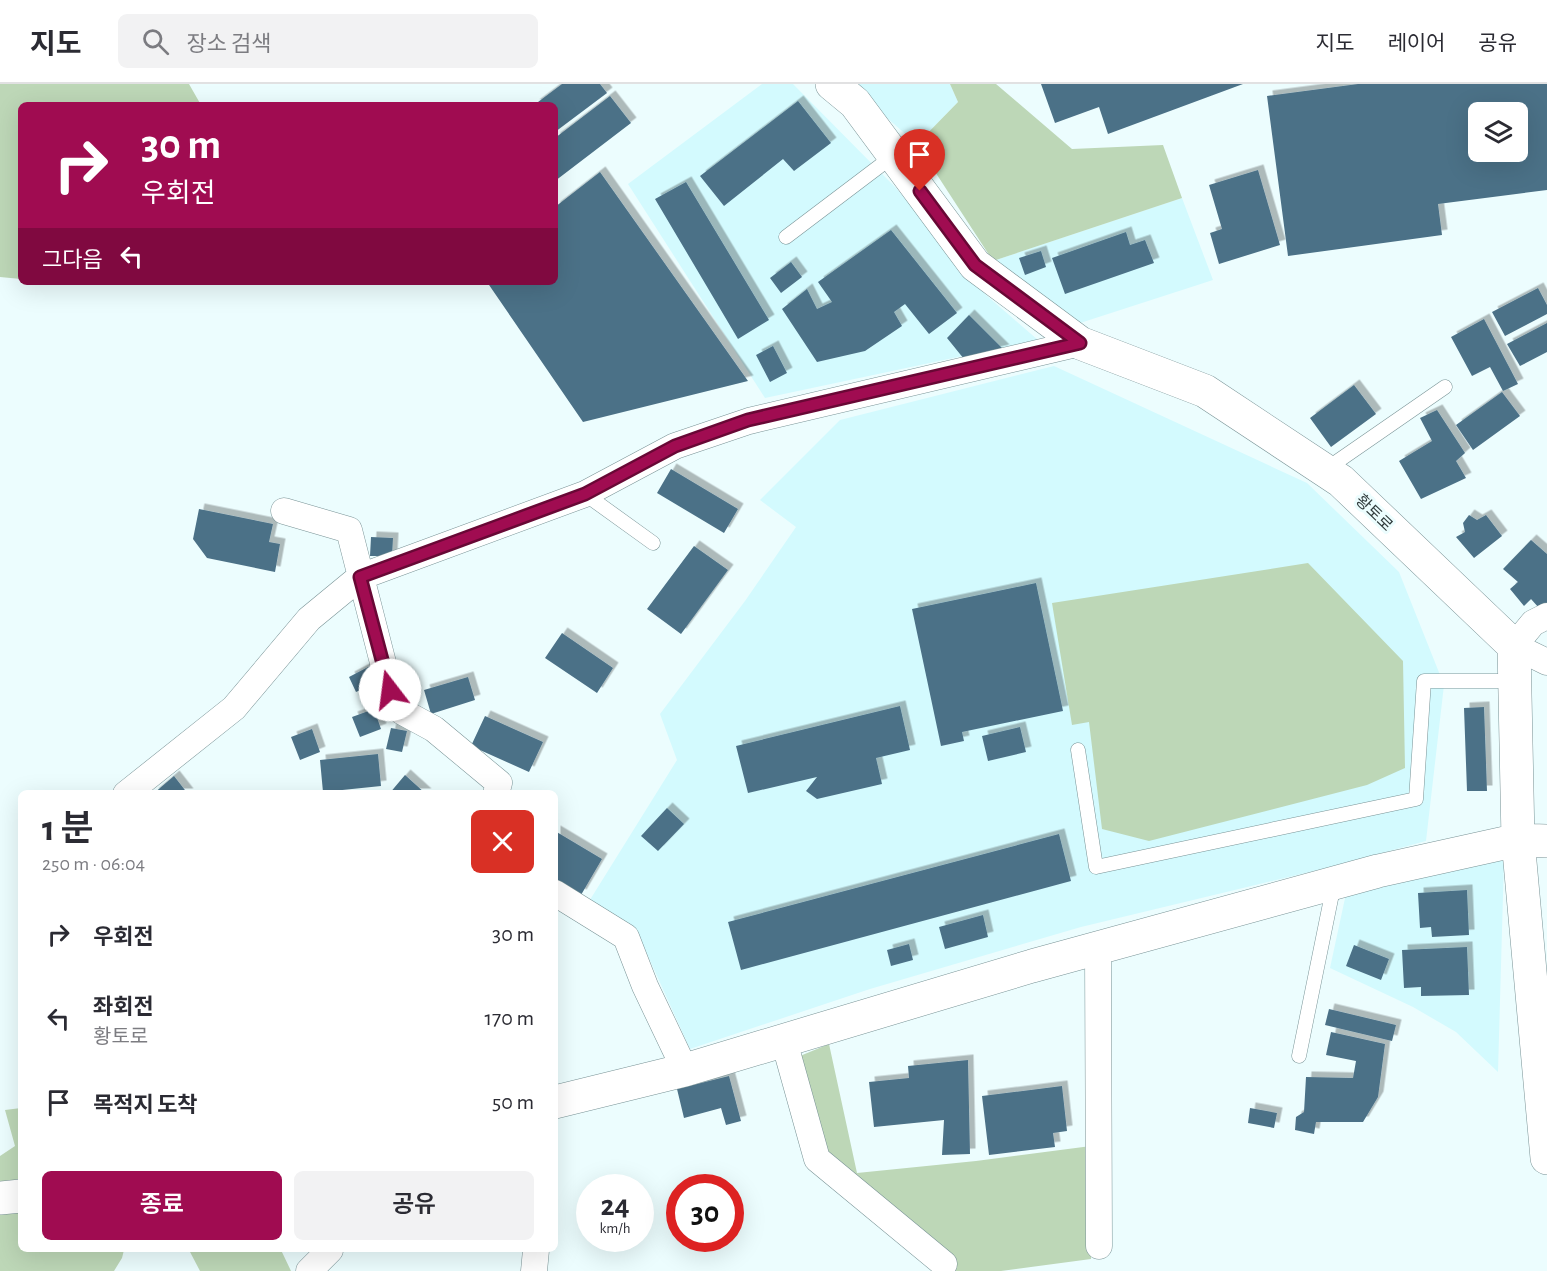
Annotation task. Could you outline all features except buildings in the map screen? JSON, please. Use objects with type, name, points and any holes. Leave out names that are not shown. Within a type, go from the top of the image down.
[{"type":"main road","name":"황토로","points":[[832,84],[855,103],[975,265],[1080,343],[1205,391],[1341,481],[1514,646]]},
{"type":"main road","points":[[1514,646],[1514,681],[1533,841],[1547,1158]]},
{"type":"main road","points":[[558,1101],[685,1070],[1020,969],[1378,871],[1533,841]]},
{"type":"main road","points":[[0,1198],[18,1196]]},
{"type":"street","points":[[131,790],[234,708],[309,620],[360,577],[585,494],[675,446],[748,420],[1080,343]]},
{"type":"street","points":[[284,511],[349,530],[390,690],[401,711],[434,729],[499,783],[497,790]]},
{"type":"street","points":[[1547,616],[1533,623],[1514,646],[1547,662]]},
{"type":"street","points":[[558,895],[626,937],[645,986],[685,1070]]},
{"type":"street","points":[[1098,948],[1099,1246]]},
{"type":"street","points":[[784,1041],[817,1160],[944,1264]]},
{"type":"street","points":[[309,1271],[328,1252]]},
{"type":"street","points":[[534,1271],[536,1252]]},
{"type":"lane","points":[[786,237],[893,156]]},
{"type":"lane","points":[[1325,470],[1445,387]]},
{"type":"lane","points":[[585,494],[653,543]]},
{"type":"lane","points":[[1078,750],[1096,867],[1416,798],[1424,681],[1514,681]]},
{"type":"lane","points":[[1299,1056],[1335,884]]},
{"type":"shaded area","points":[[762,84],[793,84],[896,188],[986,295],[1038,340],[765,398],[628,184]]},
{"type":"shaded area","points":[[848,84],[950,84],[958,102],[917,144]]},
{"type":"shaded area","points":[[1182,198],[1213,280],[1074,325],[993,261]]},
{"type":"shaded area","points":[[1054,366],[1307,483],[1399,572],[1444,685],[1426,841],[1334,866],[1081,927],[870,989],[690,1049],[643,945],[588,903],[677,760],[660,714],[745,601],[796,527],[760,500],[840,420]]},
{"type":"shaded area","points":[[1504,860],[1498,1072],[1456,1032],[1413,1007],[1330,968],[1347,889]]},
{"type":"green space","points":[[0,84],[189,84],[199,102],[18,102],[18,279],[0,277]]},
{"type":"green space","points":[[950,84],[996,84],[1072,149],[1163,145],[1182,198],[993,261],[917,144],[958,102]]},
{"type":"green space","points":[[1308,563],[1403,661],[1405,768],[1367,785],[1149,841],[1102,829],[1089,722],[1072,725],[1052,603]]},
{"type":"green space","points":[[829,1044],[857,1173],[1091,1146],[1091,1259],[1001,1271],[956,1271],[824,1156],[800,1056]]},
{"type":"green space","points":[[18,1108],[18,1182],[0,1186],[0,1156],[15,1146],[5,1110]]},
{"type":"green space","points":[[18,1208],[18,1252],[124,1252],[122,1258],[114,1271],[0,1271],[0,1210]]},
{"type":"green space","points":[[190,1252],[282,1252],[291,1271],[200,1271]]},
{"type":"route","points":[[390,690],[360,577],[585,494],[675,446],[748,420],[1080,343],[975,265],[920,191]]}]
